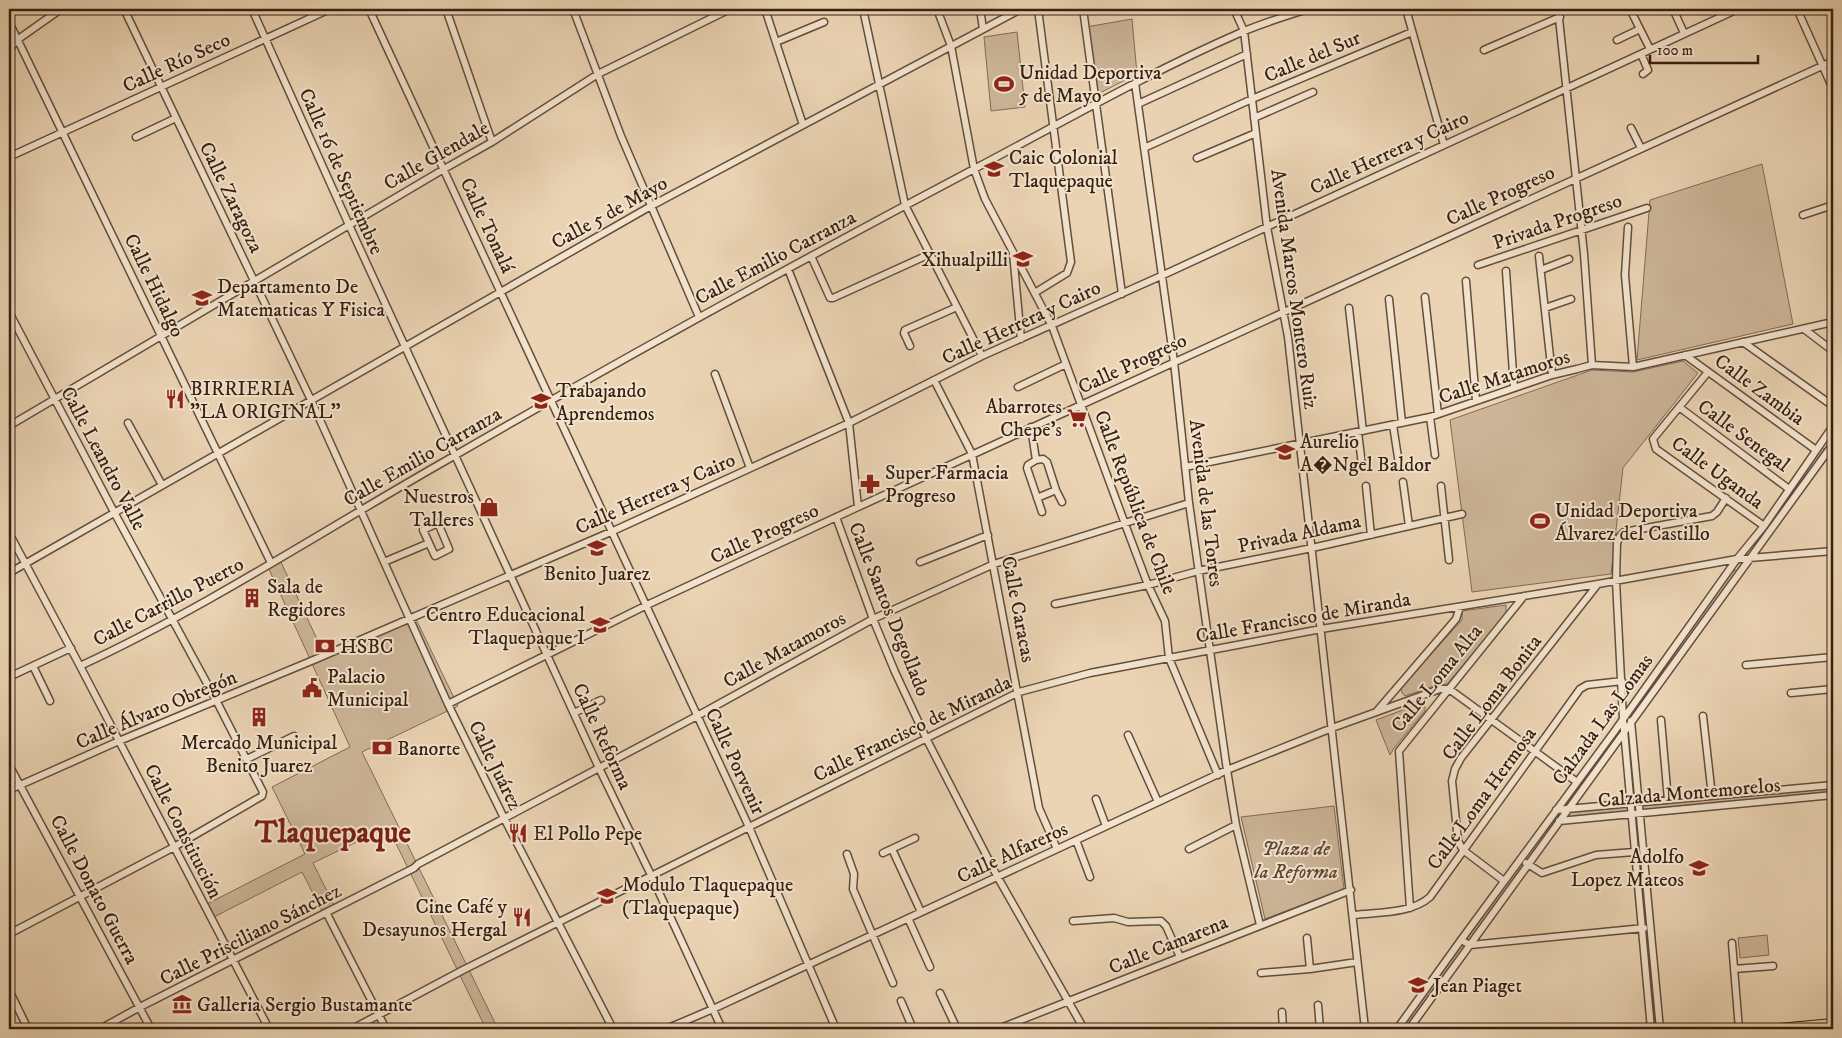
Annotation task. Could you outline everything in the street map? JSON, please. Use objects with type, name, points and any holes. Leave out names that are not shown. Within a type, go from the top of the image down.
[{"type":"main road","points":[[1778,1029],[1833,1024]]},
{"type":"street","points":[[9,50],[18,40],[61,9]]},
{"type":"street","name":"Calle Zaragoza","points":[[124,9],[311,400],[361,509]]},
{"type":"street","name":"Calle 16 de Septiembre","points":[[252,9],[349,226],[456,455]]},
{"type":"street","name":"Calle Río Seco","points":[[9,157],[330,9]]},
{"type":"street","name":"Calle Tonalá","points":[[369,9],[552,400]]},
{"type":"street","points":[[446,9],[492,142]]},
{"type":"street","points":[[573,9],[621,136],[699,317]]},
{"type":"street","name":"Calle Glendale","points":[[9,426],[492,142],[598,74],[730,9]]},
{"type":"street","points":[[764,9],[803,125]]},
{"type":"street","points":[[863,9],[905,205],[982,356]]},
{"type":"street","name":"Calle República de Chile","points":[[937,9],[951,46],[974,169],[985,199],[1036,292],[1052,326],[1148,585],[1165,622],[1169,658],[1218,775]]},
{"type":"street","points":[[980,9],[983,29]]},
{"type":"street","name":"Calle 5 de Mayo","points":[[9,573],[651,206],[1022,9]]},
{"type":"street","points":[[1036,292],[1067,273],[1071,266],[1071,253],[1038,9]]},
{"type":"street","points":[[1084,9],[1122,294]]},
{"type":"street","name":"Avenida Marcos Montero Ruiz","points":[[1234,9],[1244,31],[1267,227],[1284,312],[1354,915],[1357,962],[1365,1029]]},
{"type":"street","name":"Calle Emilio Carranza","points":[[272,563],[361,509],[699,317],[1097,102],[1244,31],[1294,11],[1308,9]]},
{"type":"street","points":[[1406,9],[1444,145]]},
{"type":"street","points":[[1558,9],[1582,230],[1592,365]]},
{"type":"street","points":[[1630,9],[1650,49]]},
{"type":"street","points":[[1673,9],[1684,33]]},
{"type":"street","name":"Calle Herrera y Cairo","points":[[316,659],[613,531],[849,423],[982,356],[1122,294],[1738,9]]},
{"type":"street","points":[[1796,9],[1833,89]]},
{"type":"street","points":[[1484,50],[1560,17]]},
{"type":"street","name":"Calle Hidalgo","points":[[9,22],[272,563]]},
{"type":"street","points":[[776,42],[824,22]]},
{"type":"street","points":[[1616,40],[1640,29]]},
{"type":"street","name":"Calle del Sur","points":[[1144,148],[1252,99],[1412,32]]},
{"type":"street","points":[[1138,104],[1247,54]]},
{"type":"street","points":[[1640,54],[1648,70],[1643,74]]},
{"type":"street","name":"Calle Progreso","points":[[448,704],[647,606],[972,454],[1833,61]]},
{"type":"street","name":"Avenida de las Torres","points":[[1135,82],[1174,362],[1198,571],[1227,770],[1236,825],[1260,925]]},
{"type":"street","points":[[1254,118],[1314,92]]},
{"type":"street","points":[[136,137],[176,118]]},
{"type":"street","points":[[1631,128],[1641,148]]},
{"type":"street","points":[[1198,158],[1256,133]]},
{"type":"street","points":[[1803,215],[1833,205]]},
{"type":"street","name":"Privada Progreso","points":[[1478,265],[1647,208]]},
{"type":"street","points":[[1628,227],[1626,274],[1633,367]]},
{"type":"street","points":[[1012,250],[1021,339]]},
{"type":"street","points":[[811,256],[829,296],[833,298],[930,254]]},
{"type":"street","points":[[1539,256],[1552,375]]},
{"type":"street","name":"Privada Progreso","points":[[1541,270],[1569,259]]},
{"type":"street","name":"Calle Santos Degollado","points":[[788,268],[849,423],[858,507]]},
{"type":"street","points":[[1506,271],[1514,388]]},
{"type":"street","points":[[1466,282],[1476,401]]},
{"type":"street","points":[[1425,297],[1438,414]]},
{"type":"street","points":[[1389,299],[1402,423]]},
{"type":"street","points":[[1545,308],[1571,299]]},
{"type":"street","points":[[910,346],[904,333],[905,330],[957,307]]},
{"type":"street","points":[[1349,308],[1362,465]]},
{"type":"street","name":"Calle Leandro Valle","points":[[9,312],[114,512],[216,700],[263,793],[174,847]]},
{"type":"street","name":"Calle Matamoros","points":[[1185,467],[1430,417],[1552,375],[1592,365],[1633,367],[1833,322]]},
{"type":"street","points":[[1804,329],[1833,351]]},
{"type":"street","points":[[1743,342],[1833,406]]},
{"type":"street","name":"Calle Zambia","points":[[1685,355],[1816,450]]},
{"type":"street","points":[[1018,387],[1066,364]]},
{"type":"street","points":[[1679,407],[1708,372]]},
{"type":"street","points":[[715,374],[750,468]]},
{"type":"street","name":"Calle Caracas","points":[[934,380],[972,454],[1019,692],[1039,808],[1057,849]]},
{"type":"street","name":"Calle Porvenir","points":[[552,400],[749,827],[836,1029]]},
{"type":"street","name":"Calle Uganda","points":[[1679,407],[1653,439],[1656,449],[1764,526]]},
{"type":"street","name":"Calle Senegal","points":[[1679,407],[1790,489]]},
{"type":"street","points":[[1430,417],[1435,455]]},
{"type":"street","points":[[128,422],[162,485]]},
{"type":"street","points":[[1394,425],[1399,464]]},
{"type":"street","name":"Calzada Las Lomas","points":[[1397,1029],[1737,559],[1764,526],[1833,426]]},
{"type":"street","points":[[1031,427],[1036,460]]},
{"type":"street","points":[[1826,436],[1833,443]]},
{"type":"street","name":"Calzada Las Lomas","points":[[1409,1029],[1833,443]]},
{"type":"street","name":"Calle Reforma","points":[[456,455],[599,768],[722,1029]]},
{"type":"street","points":[[1042,512],[1027,468],[1028,465],[1036,460],[1043,459],[1047,462],[1062,502]]},
{"type":"street","points":[[1403,482],[1409,526]]},
{"type":"street","points":[[1366,486],[1371,535]]},
{"type":"street","points":[[1440,486],[1449,560]]},
{"type":"street","points":[[1037,498],[1056,490]]},
{"type":"street","points":[[1651,1029],[1623,734],[1616,581],[1617,543],[1624,532],[1712,516],[1726,498]]},
{"type":"street","name":"Calle Matamoros","points":[[414,868],[418,864],[697,716],[873,619],[994,564],[1189,503]]},
{"type":"street","name":"Calle Juárez","points":[[361,509],[408,619],[448,704],[504,818],[613,1029]]},
{"type":"street","name":"Privada Aldama","points":[[1055,604],[1148,585],[1198,571],[1312,548],[1462,514]]},
{"type":"street","name":"Calle Santos Degollado","points":[[836,518],[873,619],[926,738],[997,876],[1084,1029]]},
{"type":"street","points":[[438,523],[449,550],[435,556],[429,543],[423,530],[438,523]]},
{"type":"street","name":"Calle Constitución","points":[[9,533],[71,648],[268,1029]]},
{"type":"street","points":[[920,562],[988,535]]},
{"type":"street","points":[[384,562],[429,543]]},
{"type":"street","name":"Calle Francisco de Miranda","points":[[352,1029],[462,970],[1019,692],[1090,673],[1321,629],[1616,581],[1737,559],[1833,551]]},
{"type":"street","name":"Calle Carrillo Puerto","points":[[80,666],[121,647],[272,563]]},
{"type":"street","name":"Calle Loma Bonita","points":[[1463,850],[1456,834],[1452,777],[1455,769],[1598,584]]},
{"type":"street","name":"Calle Loma Alta","points":[[1410,908],[1398,753],[1524,596]]},
{"type":"street","name":"Calle Alfareros","points":[[1376,712],[1456,619],[1460,607]]},
{"type":"street","name":"Calle Carrillo Puerto","points":[[9,677],[71,648]]},
{"type":"street","points":[[1746,665],[1833,657]]},
{"type":"street","name":"Calle Álvaro Obregón","points":[[9,790],[119,741],[316,659]]},
{"type":"street","points":[[34,666],[50,702]]},
{"type":"street","name":"Calle Loma Hermosa","points":[[1354,915],[1410,908],[1423,903],[1430,897],[1534,750],[1583,686],[1622,681]]},
{"type":"street","name":"Calle Alfareros","points":[[666,1029],[713,1009],[1227,770],[1332,728],[1440,689],[1449,689]]},
{"type":"street","points":[[1449,689],[1577,782]]},
{"type":"street","points":[[1791,693],[1833,690]]},
{"type":"street","points":[[574,713],[601,700]]},
{"type":"street","points":[[1622,706],[1628,712],[1632,723],[1660,1029]]},
{"type":"street","points":[[1703,716],[1712,796]]},
{"type":"street","points":[[1832,716],[1833,751]]},
{"type":"street","points":[[1661,720],[1668,800]]},
{"type":"street","points":[[1128,734],[1158,802]]},
{"type":"street","points":[[246,759],[294,736]]},
{"type":"street","name":"Calle Donato Guerra","points":[[9,765],[151,1029]]},
{"type":"street","name":"Calzada Montemorelos","points":[[1556,810],[1833,785]]},
{"type":"street","points":[[1816,786],[1817,796]]},
{"type":"street","points":[[1744,793],[1745,803]]},
{"type":"street","name":"Calzada Montemorelos","points":[[1548,822],[1833,795]]},
{"type":"street","points":[[1096,798],[1106,826]]},
{"type":"street","points":[[1189,849],[1236,825]]},
{"type":"street","points":[[883,853],[915,838]]},
{"type":"street","points":[[1076,840],[1090,877]]},
{"type":"street","points":[[9,934],[174,847]]},
{"type":"street","points":[[892,849],[921,912]]},
{"type":"street","points":[[1463,850],[1504,881]]},
{"type":"street","points":[[1520,858],[1542,874],[1596,855],[1634,852]]},
{"type":"street","points":[[847,854],[854,874],[853,888],[893,983]]},
{"type":"street","name":"Calle Prisciliano Sánchez","points":[[100,1029],[414,868]]},
{"type":"street","name":"Calle Camarena","points":[[998,1029],[1351,890]]},
{"type":"street","points":[[326,914],[386,1029]]},
{"type":"street","points":[[908,918],[930,967]]},
{"type":"street","points":[[1073,921],[1114,918],[1128,922],[1160,921],[1166,926],[1180,957]]},
{"type":"street","points":[[1460,940],[1470,945],[1650,928]]},
{"type":"street","points":[[1307,938],[1310,969]]},
{"type":"street","points":[[1732,943],[1739,1029]]},
{"type":"street","points":[[1260,974],[1357,962]]},
{"type":"street","points":[[1734,969],[1773,966]]},
{"type":"street","points":[[9,990],[28,1029]]},
{"type":"street","points":[[940,993],[957,1029]]},
{"type":"street","points":[[901,1001],[913,1029]]},
{"type":"street","points":[[1318,1006],[1320,1029]]},
{"type":"street","points":[[1282,1012],[1283,1029]]},
{"type":"green space","points":[[1132,19],[1137,74],[1096,95],[1086,27]]},
{"type":"green space","points":[[1017,32],[1025,107],[991,111],[984,37]]},
{"type":"green space","points":[[1762,164],[1793,324],[1637,360],[1650,200]]},
{"type":"green space","name":"Unidad Deportiva Álvarez del Castillo","points":[[1683,361],[1698,373],[1623,468],[1611,574],[1472,592],[1450,420],[1592,370],[1633,372]]},
{"type":"green space","points":[[1821,447],[1826,451],[1751,558],[1741,559]]},
{"type":"green space","points":[[280,560],[323,652],[413,613],[458,706],[362,752],[498,1029],[486,1029],[388,827],[313,863],[335,907],[323,913],[302,872],[212,918],[205,905],[305,854],[272,787],[350,747],[268,567]]},
{"type":"green space","points":[[1732,570],[1737,571],[1637,710],[1633,707]]},
{"type":"green space","points":[[1506,605],[1506,614],[1447,684],[1437,685],[1405,696],[1402,693],[1401,687],[1462,620],[1462,611]]},
{"type":"green space","points":[[1421,703],[1425,706],[1425,711],[1390,755],[1376,720]]},
{"type":"green space","points":[[1833,786],[1833,793],[1643,811],[1642,805]]},
{"type":"green space","name":"Plaza de la Reforma","points":[[1334,806],[1344,889],[1265,919],[1241,817]]},
{"type":"green space","points":[[1630,806],[1629,814],[1565,818],[1570,812]]},
{"type":"green space","points":[[1631,818],[1638,819],[1657,1029],[1651,1029]]},
{"type":"green space","points":[[1519,861],[1525,865],[1470,945],[1463,941]]},
{"type":"green space","points":[[1767,935],[1769,955],[1740,958],[1738,938]]},
{"type":"green space","points":[[1458,943],[1466,947],[1408,1029],[1399,1029]]},
{"type":"place","name":"Unidad Deportiva 5 de Mayo","points":[[1004,84]]},
{"type":"place","name":"Caic Colonial Tlaquepaque","points":[[994,169]]},
{"type":"place","name":"Xihualpilli","points":[[1023,259]]},
{"type":"place","name":"Departamento De Matematicas Y Fisica","points":[[202,298]]},
{"type":"place","name":"BIRRIERIA \"LA ORIGINAL\"","points":[[175,399]]},
{"type":"place","name":"Trabajando Aprendemos","points":[[541,401]]},
{"type":"place","name":"Abarrotes Chepe's","points":[[1077,418]]},
{"type":"place","name":"Aurelio A�Ngel Baldor","points":[[1285,452]]},
{"type":"place","name":"Super Farmacia Progreso","points":[[870,484]]},
{"type":"place","name":"Nuestros Talleres","points":[[489,507]]},
{"type":"place","name":"Unidad Deportiva Álvarez del Castillo","points":[[1540,521]]},
{"type":"place","name":"Benito Juarez","points":[[597,548]]},
{"type":"place","name":"Sala de Regidores","points":[[252,598]]},
{"type":"place","name":"Centro Educacional Tlaquepaque I","points":[[600,625]]},
{"type":"place","name":"HSBC","points":[[325,646]]},
{"type":"place","name":"Palacio Municipal","points":[[312,688]]},
{"type":"place","name":"Mercado Municipal Benito Juarez","points":[[259,717]]},
{"type":"place","name":"Banorte","points":[[382,748]]},
{"type":"place","name":"El Pollo Pepe","points":[[518,833]]},
{"type":"place","name":"Adolfo Lopez Mateos","points":[[1699,868]]},
{"type":"place","name":"Modulo Tlaquepaque (Tlaquepaque)","points":[[607,896]]},
{"type":"place","name":"Cine Café y Desayunos Hergal","points":[[522,917]]},
{"type":"place","name":"Jean Piaget","points":[[1418,985]]},
{"type":"place","name":"Galleria Sergio Bustamante","points":[[182,1004]]},
{"type":"district","name":"Tlaquepaque","points":[[333,832]]}]
